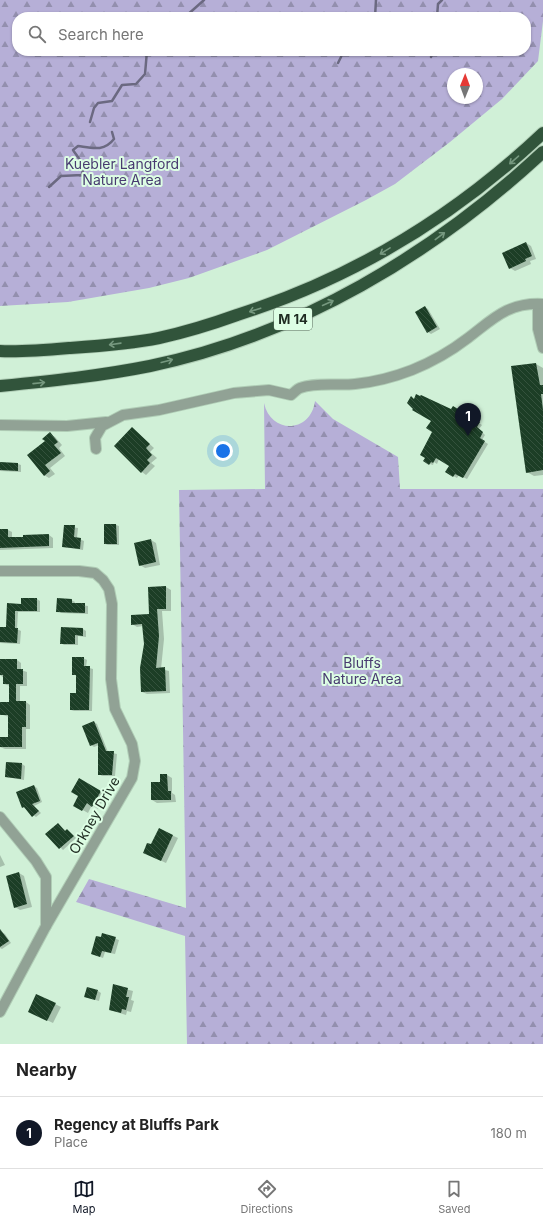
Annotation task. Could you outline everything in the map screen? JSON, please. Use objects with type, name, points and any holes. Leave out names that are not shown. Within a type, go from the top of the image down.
[{"type":"highway","name":"M 14","points":[[0,351],[18,352],[96,346],[159,338],[209,325],[309,290],[370,260],[444,214],[481,188],[543,134]]},
{"type":"highway","name":"M 14","points":[[0,386],[79,379],[152,365],[222,346],[278,326],[340,298],[394,267],[431,242],[495,194],[543,152]]},
{"type":"street","points":[[0,424],[67,426],[106,422],[123,414],[159,410],[234,393],[268,390],[291,396],[300,388],[355,384],[392,377],[426,364],[445,354],[468,338],[492,317],[509,308],[523,305],[540,304],[538,329],[543,348]]},
{"type":"street","points":[[96,450],[95,438],[106,422]]},
{"type":"street","name":"Orkney Drive","points":[[0,571],[79,571],[95,574],[103,580],[109,589],[112,604],[111,678],[115,709],[132,744],[135,761],[132,778],[46,926],[0,1012]]},
{"type":"street","points":[[0,817],[36,861],[46,877],[46,926]]},
{"type":"green space","name":"Kuebler Langford Nature Area","points":[[0,0],[543,0],[543,21],[538,61],[502,99],[450,142],[395,184],[267,250],[189,278],[149,288],[68,302],[0,306]]},
{"type":"green space","name":"Bluffs Nature Area","points":[[315,401],[333,419],[398,457],[400,489],[543,489],[543,1044],[187,1044],[185,936],[76,902],[89,879],[186,908],[179,490],[265,489],[264,403],[268,413],[274,421],[282,425],[291,426],[299,424],[306,419],[312,412]]},
{"type":"building","points":[[526,242],[532,256],[525,259],[526,261],[509,269],[502,253]]},
{"type":"building","points":[[425,306],[437,327],[427,333],[415,312]]},
{"type":"building","points":[[536,363],[540,385],[543,385],[543,394],[541,394],[543,410],[543,470],[526,473],[511,366]]},
{"type":"building","points":[[416,394],[451,409],[453,406],[480,422],[477,427],[483,432],[480,438],[485,441],[463,478],[455,474],[453,477],[445,472],[449,466],[436,458],[433,463],[431,462],[429,465],[423,461],[425,458],[420,455],[432,432],[426,428],[431,421],[412,410],[413,409],[407,403],[411,396],[414,399]]},
{"type":"building","points":[[132,427],[150,444],[146,448],[152,455],[147,460],[150,463],[141,473],[114,446]]},
{"type":"building","points":[[50,432],[58,442],[54,445],[61,453],[45,465],[50,471],[44,476],[27,455],[45,441],[42,439]]},
{"type":"building","points":[[0,462],[18,463],[18,471],[0,470]]},
{"type":"building","points":[[104,524],[116,524],[117,544],[104,544]]},
{"type":"building","points":[[64,525],[75,525],[74,537],[81,538],[80,549],[62,547]]},
{"type":"building","points":[[0,529],[8,529],[8,537],[49,534],[49,546],[0,548]]},
{"type":"building","points":[[151,539],[156,562],[139,566],[134,543]]},
{"type":"building","points":[[166,586],[166,609],[157,609],[159,636],[156,668],[165,667],[166,691],[141,692],[140,668],[144,644],[142,624],[131,625],[131,615],[149,614],[148,587]]},
{"type":"building","points":[[21,598],[37,598],[37,611],[15,611],[15,628],[18,628],[17,643],[0,642],[0,627],[6,627],[7,603],[21,604]]},
{"type":"building","points":[[57,598],[72,599],[72,603],[85,603],[85,613],[56,612]]},
{"type":"building","points":[[61,627],[83,628],[83,636],[75,635],[75,644],[60,644]]},
{"type":"building","points":[[72,657],[84,657],[84,666],[90,666],[89,710],[70,710],[70,693],[76,693],[76,675],[72,675]]},
{"type":"building","points":[[0,659],[17,659],[17,669],[23,669],[23,684],[16,684],[16,701],[26,701],[26,727],[22,727],[22,747],[0,747],[0,737],[8,737],[8,715],[0,715],[0,702],[9,702],[9,684],[3,684],[3,675],[0,675]]},
{"type":"building","points":[[94,721],[106,751],[114,751],[112,775],[98,775],[98,743],[90,746],[82,726]]},
{"type":"building","points":[[6,762],[22,763],[21,779],[5,777]]},
{"type":"building","points":[[160,774],[167,774],[168,791],[171,791],[171,800],[151,800],[151,782],[160,782]]},
{"type":"building","points":[[79,778],[101,791],[92,807],[87,803],[82,811],[73,806],[78,796],[71,792]]},
{"type":"building","points":[[34,785],[40,801],[32,804],[39,811],[32,817],[24,807],[22,808],[16,792]]},
{"type":"building","points":[[58,823],[65,831],[67,829],[74,836],[59,849],[45,834]]},
{"type":"building","points":[[159,828],[173,835],[161,861],[143,853],[147,843],[151,844]]},
{"type":"building","points":[[19,872],[27,904],[14,908],[6,876]]},
{"type":"building","points":[[0,929],[9,941],[0,947]]},
{"type":"building","points":[[102,933],[116,937],[111,953],[102,951],[100,957],[91,954],[96,936],[101,937]]},
{"type":"building","points":[[113,984],[128,988],[126,997],[129,997],[126,1010],[122,1009],[121,1013],[109,1010]]},
{"type":"building","points":[[87,987],[98,990],[95,1000],[84,997]]},
{"type":"building","points":[[36,994],[56,1003],[47,1021],[28,1012]]},
{"type":"waterway","points":[[191,12],[204,0]]},
{"type":"waterway","points":[[375,12],[376,0]]},
{"type":"waterway","points":[[437,12],[438,4],[442,0]]},
{"type":"waterway","points":[[90,122],[94,108],[98,103],[112,101],[122,85],[136,84],[145,74],[147,56]]},
{"type":"waterway","points":[[338,63],[342,56]]},
{"type":"waterway","points":[[49,187],[61,176],[82,175],[82,165],[73,150],[78,146],[88,148],[106,146],[114,139],[112,132]]},
{"type":"place","name":"Regency at Bluffs Park","points":[[468,436]]}]
